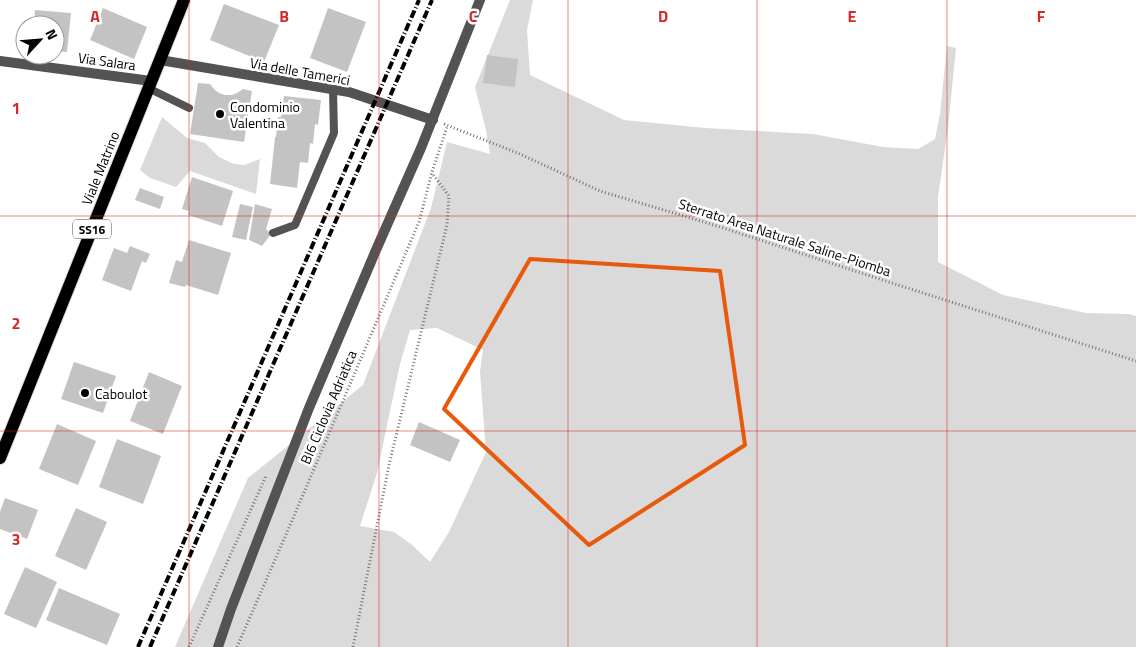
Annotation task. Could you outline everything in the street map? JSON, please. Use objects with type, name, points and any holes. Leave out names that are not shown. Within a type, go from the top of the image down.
[{"type":"main road","name":"Viale Matrino","points":[[1,456],[184,0]]},
{"type":"street","points":[[218,647],[309,408],[433,120],[480,0]]},
{"type":"street","name":"Via delle Tamerici","points":[[160,60],[349,92],[433,120]]},
{"type":"street","name":"Via Salara","points":[[0,61],[149,85]]},
{"type":"lane","points":[[149,85],[188,108]]},
{"type":"lane","points":[[273,233],[295,225],[334,133],[332,90]]},
{"type":"path","name":"Sterrato Area Naturale Saline-Piomba","points":[[433,120],[520,154],[600,191],[714,225],[1136,361]]},
{"type":"path","name":"BI6 Ciclovia Adriatica","points":[[236,647],[419,222],[432,172],[449,196],[447,225],[389,465],[353,647]]},
{"type":"path","points":[[189,647],[268,472]]},
{"type":"highlighted area","points":[[530,259],[720,271],[745,445],[589,545],[444,409]]},
{"type":"shaded area","points":[[510,0],[533,0],[527,30],[530,75],[624,120],[705,128],[813,134],[883,147],[918,149],[935,139],[940,114],[947,46],[956,48],[948,128],[938,197],[938,262],[1003,295],[1086,313],[1129,314],[1136,316],[1136,647],[175,647],[248,478],[363,385],[431,208],[447,142],[490,154],[475,87]],"holes":[[[437,328],[483,350],[480,372],[486,452],[449,532],[430,562],[411,544],[394,532],[360,526],[377,473],[400,364],[410,330]]]},
{"type":"shaded area","points":[[162,117],[187,138],[205,143],[219,157],[234,164],[244,165],[260,159],[256,194],[190,171],[176,187],[150,178],[140,170]]},
{"type":"building","points":[[224,4],[279,25],[264,62],[210,40]]},
{"type":"building","points":[[103,8],[147,27],[134,59],[90,40]]},
{"type":"building","points":[[328,8],[366,22],[347,72],[310,58]]},
{"type":"building","points":[[35,10],[71,13],[67,52],[65,52],[65,15],[35,15]]},
{"type":"building","points":[[487,55],[518,59],[515,87],[483,83]]},
{"type":"building","name":"Condominio Valentina","points":[[198,83],[210,84],[219,93],[225,95],[232,95],[243,89],[252,91],[244,142],[190,134]]},
{"type":"building","points":[[284,96],[321,100],[318,125],[315,124],[313,144],[310,143],[308,163],[300,162],[297,188],[270,184],[278,117],[281,117]]},
{"type":"building","points":[[192,177],[233,191],[222,226],[188,215],[189,211],[182,209]]},
{"type":"building","points":[[140,188],[164,197],[160,209],[135,200]]},
{"type":"building","points":[[240,204],[253,207],[246,240],[232,237]]},
{"type":"building","points":[[255,204],[272,209],[266,229],[271,234],[262,246],[249,240]]},
{"type":"building","points":[[189,240],[231,253],[218,295],[186,285],[185,287],[169,283],[176,260],[182,262]]},
{"type":"building","points":[[130,246],[150,254],[146,263],[142,261],[131,291],[102,280],[114,248],[127,253]]},
{"type":"building","points":[[74,362],[116,376],[103,413],[61,399]]},
{"type":"building","points":[[149,372],[182,386],[163,434],[130,421]]},
{"type":"building","points":[[419,422],[460,440],[450,462],[410,445]]},
{"type":"building","points":[[57,424],[96,441],[78,485],[39,469]]},
{"type":"building","points":[[117,439],[161,456],[143,504],[99,487]]},
{"type":"building","points":[[5,498],[38,510],[27,539],[0,529],[0,512]]},
{"type":"building","points":[[76,508],[107,522],[86,570],[55,556]]},
{"type":"building","points":[[25,567],[57,582],[36,628],[4,614]]},
{"type":"building","points":[[59,588],[120,614],[107,645],[46,620]]},
{"type":"railway","points":[[138,647],[419,0]]},
{"type":"railway","points":[[150,647],[432,0]]},
{"type":"place","name":"Condominio Valentina","points":[[220,114]]},
{"type":"place","name":"Caboulot","points":[[85,393]]}]
